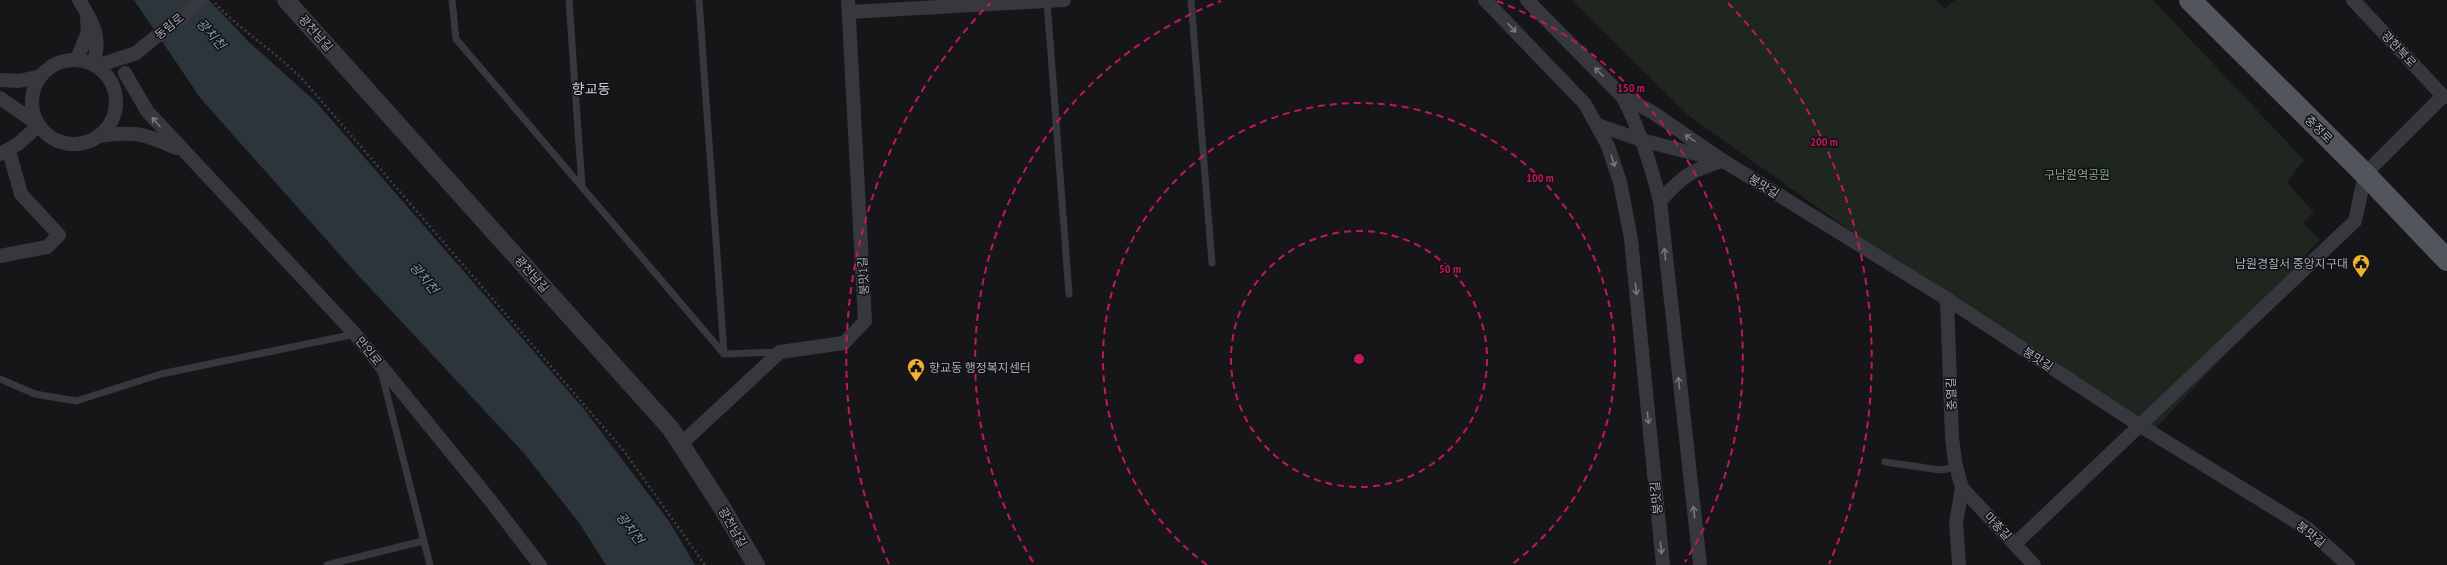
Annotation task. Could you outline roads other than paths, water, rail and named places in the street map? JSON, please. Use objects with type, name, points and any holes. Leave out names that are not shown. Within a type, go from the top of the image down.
[{"type":"main road","name":"충정로","points":[[2190,0],[2364,174],[2447,260]]},
{"type":"street","name":"동림로","points":[[136,53],[201,0]]},
{"type":"street","name":"광천남길","points":[[286,0],[671,429],[721,506],[756,565]]},
{"type":"street","points":[[849,6],[1064,0]]},
{"type":"street","name":"붕맛길","points":[[1485,0],[1558,74],[1585,104],[1598,125],[1608,146],[1620,182],[1631,239],[1662,565]]},
{"type":"street","name":"붕맛길","points":[[1527,0],[1622,96],[1632,115],[1650,162],[1660,201],[1700,565]]},
{"type":"street","name":"광한북로","points":[[2353,0],[2445,96]]},
{"type":"street","points":[[83,6],[98,36],[95,65]]},
{"type":"street","points":[[77,59],[88,32],[83,6]]},
{"type":"street","name":"붕맛1길","points":[[780,352],[844,343],[865,322],[849,6]]},
{"type":"street","points":[[95,65],[136,53]]},
{"type":"street","points":[[115,92],[136,53]]},
{"type":"street","points":[[39,125],[32,108],[33,93],[41,76],[48,68],[60,61],[77,59],[95,65],[106,74],[115,92],[116,110],[110,124],[98,136]]},
{"type":"street","points":[[125,73],[142,105]]},
{"type":"street","points":[[0,80],[19,81],[41,76]]},
{"type":"street","points":[[115,92],[142,105]]},
{"type":"street","name":"붕맛길","points":[[1622,96],[1652,112],[1722,160],[1947,298],[2139,425],[2308,529],[2348,565]]},
{"type":"street","points":[[2015,544],[2355,221],[2364,174],[2445,96]]},
{"type":"street","points":[[0,98],[39,125],[53,138],[65,143],[77,144],[98,136],[127,132],[155,138],[182,151]]},
{"type":"street","name":"만인로","points":[[142,105],[182,151],[355,334],[490,500],[540,565]]},
{"type":"street","points":[[0,256],[47,247],[59,235],[21,194],[4,152],[39,125]]},
{"type":"street","name":"붕맛길","points":[[1598,125],[1641,140],[1722,160]]},
{"type":"street","points":[[1660,201],[1676,183],[1694,169],[1722,160]]},
{"type":"street","name":"충열길","points":[[1947,298],[1952,437],[1956,468],[1962,488]]},
{"type":"street","points":[[681,444],[780,352]]},
{"type":"street","points":[[1959,565],[1956,524],[1962,488]]},
{"type":"street","name":"마총길","points":[[1962,488],[2034,565]]},
{"type":"lane","points":[[452,0],[456,39],[724,354]]},
{"type":"lane","points":[[569,0],[582,187]]},
{"type":"lane","points":[[699,0],[724,354]]},
{"type":"lane","points":[[1191,0],[1212,263]]},
{"type":"lane","points":[[1047,1],[1069,294]]},
{"type":"lane","points":[[0,379],[35,394],[76,401],[161,374],[355,334]]},
{"type":"lane","points":[[724,354],[780,352]]},
{"type":"lane","points":[[380,365],[430,565]]},
{"type":"lane","points":[[1885,462],[1941,470],[1956,468]]},
{"type":"lane","points":[[327,565],[423,541]]},
{"type":"water","name":"광치천","points":[[134,0],[209,0],[248,41],[316,102],[583,408],[669,521],[695,565],[606,565],[580,524],[523,452],[358,275],[201,99]]},
{"type":"place","name":"남원경찰서 중앙지구대","points":[[2361,278]]},
{"type":"place","name":"향교동 행정복지센터","points":[[916,382]]},
{"type":"district","name":"향교동","points":[[591,89]]},
{"type":"park label","name":"구남원역공원","points":[[2077,174]]}]
